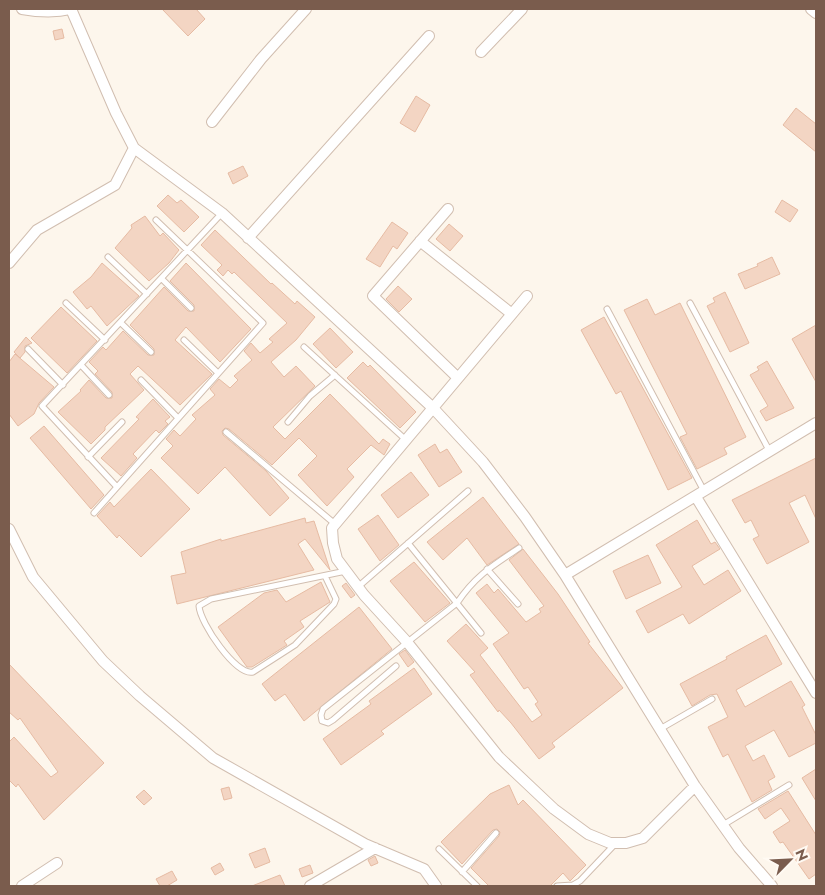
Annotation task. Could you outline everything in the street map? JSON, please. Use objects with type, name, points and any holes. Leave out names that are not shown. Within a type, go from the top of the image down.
[{"type":"street","points":[[22,9],[44,12],[71,9],[116,113],[134,148],[222,213],[433,408],[483,462],[565,575],[695,786],[739,848],[772,886]]},
{"type":"street","points":[[212,122],[261,59],[306,9]]},
{"type":"street","points":[[481,52],[522,9]]},
{"type":"street","points":[[811,9],[816,13]]},
{"type":"street","points":[[248,238],[429,36]]},
{"type":"street","points":[[9,262],[37,230],[114,185],[134,148]]},
{"type":"street","points":[[448,209],[373,296],[458,378]]},
{"type":"street","points":[[420,241],[512,314]]},
{"type":"street","points":[[527,296],[332,528],[337,559],[364,595],[408,642],[506,763],[554,809],[588,834],[610,843],[643,838],[695,786]]},
{"type":"street","points":[[565,575],[701,495],[816,423]]},
{"type":"street","points":[[701,495],[816,693]]},
{"type":"street","points":[[9,529],[32,577],[103,661],[140,696],[213,758],[375,848],[424,868],[436,886]]},
{"type":"street","points":[[310,886],[375,848]]},
{"type":"street","points":[[22,886],[57,863]]},
{"type":"lane","points":[[117,487],[42,406],[222,213]]},
{"type":"lane","points":[[94,513],[262,323],[156,220]]},
{"type":"lane","points":[[108,257],[147,294]]},
{"type":"lane","points":[[162,279],[191,308]]},
{"type":"lane","points":[[66,302],[105,340]]},
{"type":"lane","points":[[690,303],[770,452]]},
{"type":"lane","points":[[607,309],[701,495]]},
{"type":"lane","points":[[121,323],[151,352]]},
{"type":"lane","points":[[184,340],[218,373]]},
{"type":"lane","points":[[304,347],[406,440]]},
{"type":"lane","points":[[28,349],[63,385]]},
{"type":"lane","points":[[81,365],[109,395]]},
{"type":"lane","points":[[288,422],[310,396],[335,375]]},
{"type":"lane","points":[[141,380],[178,418]]},
{"type":"lane","points":[[88,457],[122,422]]},
{"type":"lane","points":[[226,432],[335,524]]},
{"type":"lane","points":[[359,586],[468,491]]},
{"type":"lane","points":[[408,543],[481,633]]},
{"type":"lane","points":[[396,666],[333,720],[328,723],[322,721],[323,709],[457,603],[470,584],[487,569],[519,548]]},
{"type":"lane","points":[[487,569],[518,604]]},
{"type":"lane","points":[[325,576],[336,599],[334,604],[295,644],[253,672],[246,672],[239,668],[209,632],[202,618],[199,606],[211,599],[325,576],[346,572]]},
{"type":"lane","points":[[660,728],[712,699]]},
{"type":"lane","points":[[722,825],[789,785]]},
{"type":"lane","points":[[462,872],[496,833]]},
{"type":"lane","points":[[557,886],[573,885],[580,881],[617,843]]},
{"type":"lane","points":[[439,849],[477,886]]},
{"type":"building","points":[[162,9],[196,9],[205,19],[188,36]]},
{"type":"building","points":[[62,29],[64,38],[55,40],[53,31]]},
{"type":"building","points":[[416,96],[430,105],[415,132],[400,123]]},
{"type":"building","points":[[796,108],[816,124],[816,152],[783,125]]},
{"type":"building","points":[[243,166],[248,176],[233,184],[228,173]]},
{"type":"building","points":[[168,195],[177,203],[181,200],[199,217],[184,232],[157,206]]},
{"type":"building","points":[[782,200],[798,210],[790,222],[775,212]]},
{"type":"building","points":[[145,216],[160,236],[163,233],[179,250],[169,263],[149,281],[115,248],[132,228],[131,225]]},
{"type":"building","points":[[392,222],[408,233],[397,249],[393,246],[380,267],[366,259]]},
{"type":"building","points":[[449,224],[463,236],[450,251],[436,239]]},
{"type":"building","points":[[215,230],[271,284],[295,304],[297,301],[315,317],[296,340],[271,362],[284,377],[296,366],[315,386],[273,427],[285,439],[330,394],[379,444],[383,439],[390,444],[384,455],[371,445],[347,469],[354,477],[327,506],[298,475],[317,456],[299,438],[272,465],[229,429],[225,428],[222,431],[223,435],[266,471],[289,498],[270,516],[225,467],[198,494],[161,458],[173,446],[166,439],[174,430],[180,436],[196,419],[192,415],[215,395],[210,389],[219,379],[230,388],[238,380],[234,376],[252,360],[244,351],[251,343],[260,353],[273,342],[269,339],[287,323],[234,272],[232,274],[228,270],[223,276],[217,270],[222,265],[201,245]]},
{"type":"building","points":[[772,257],[780,274],[745,289],[738,274],[758,266],[757,264]]},
{"type":"building","points":[[102,263],[139,296],[107,326],[91,306],[87,309],[73,292],[91,277]]},
{"type":"building","points":[[186,263],[251,329],[220,362],[186,327],[175,340],[212,374],[180,405],[138,366],[130,374],[144,390],[105,427],[105,430],[91,444],[58,412],[81,391],[89,380],[106,398],[112,398],[112,392],[95,374],[98,371],[89,362],[103,347],[106,350],[123,331],[148,355],[154,355],[154,349],[130,325],[164,287],[188,311],[194,311],[194,305],[170,281]]},
{"type":"building","points":[[398,286],[412,299],[399,312],[386,299]]},
{"type":"building","points":[[725,292],[749,343],[730,352],[707,306],[715,302],[713,298]]},
{"type":"building","points":[[647,299],[655,315],[680,303],[746,437],[724,448],[727,454],[697,469],[680,437],[687,434],[624,310]]},
{"type":"building","points":[[61,307],[97,341],[67,373],[31,338]]},
{"type":"building","points":[[604,317],[692,478],[668,490],[621,391],[616,394],[581,330]]},
{"type":"building","points":[[816,325],[816,382],[792,339]]},
{"type":"building","points":[[330,328],[353,352],[336,368],[313,344]]},
{"type":"building","points":[[26,337],[32,343],[25,346],[25,352],[20,358],[14,352]]},
{"type":"building","points":[[15,354],[54,387],[39,403],[34,414],[18,426],[9,414],[9,362]]},
{"type":"building","points":[[767,361],[794,408],[766,421],[760,411],[768,406],[750,375],[759,370],[757,367]]},
{"type":"building","points":[[363,362],[368,367],[370,365],[416,412],[400,428],[347,378]]},
{"type":"building","points":[[153,399],[170,417],[165,421],[168,424],[159,433],[156,430],[133,454],[137,458],[121,476],[101,458],[139,419],[136,417]]},
{"type":"building","points":[[44,426],[104,495],[91,509],[30,438]]},
{"type":"building","points":[[435,444],[440,453],[447,449],[462,472],[439,487],[418,455]]},
{"type":"building","points":[[816,458],[816,519],[805,495],[789,503],[809,542],[767,564],[753,539],[759,536],[751,520],[745,523],[732,500]]},
{"type":"building","points":[[151,469],[190,509],[141,557],[119,535],[117,538],[97,516],[110,502],[114,507]]},
{"type":"building","points":[[411,472],[429,495],[398,518],[381,495]]},
{"type":"building","points":[[483,497],[519,544],[487,565],[467,538],[443,560],[427,542]]},
{"type":"building","points":[[378,515],[399,545],[380,561],[358,529]]},
{"type":"building","points":[[305,518],[306,523],[314,521],[330,570],[305,539],[298,544],[314,570],[177,604],[171,576],[186,573],[181,552],[221,539],[221,541]]},
{"type":"building","points":[[697,520],[711,544],[715,542],[720,549],[692,566],[704,585],[728,570],[741,591],[689,624],[683,614],[648,633],[636,611],[682,587],[656,545]]},
{"type":"building","points":[[523,549],[558,594],[590,642],[588,643],[623,688],[552,743],[555,747],[539,759],[511,723],[499,710],[498,712],[470,675],[475,672],[447,641],[466,624],[488,648],[480,655],[532,722],[542,715],[535,704],[538,702],[528,687],[524,689],[493,644],[509,633],[476,593],[487,584],[494,593],[498,589],[526,622],[541,612],[539,609],[544,606],[509,560]]},
{"type":"building","points":[[648,555],[661,583],[626,599],[613,571]]},
{"type":"building","points":[[414,562],[450,603],[425,622],[390,581]]},
{"type":"building","points":[[321,582],[330,602],[300,621],[304,627],[284,641],[287,645],[252,667],[247,667],[218,627],[264,593],[277,590],[286,602]]},
{"type":"building","points":[[346,583],[355,595],[351,598],[342,586]]},
{"type":"building","points":[[359,607],[392,649],[304,721],[285,694],[275,701],[262,684]]},
{"type":"building","points":[[766,635],[782,664],[736,690],[745,707],[791,681],[805,705],[802,707],[816,735],[816,743],[789,757],[774,730],[745,746],[753,761],[764,755],[775,777],[768,781],[772,790],[752,802],[728,754],[723,757],[708,727],[728,717],[717,694],[710,695],[692,706],[680,684],[727,659],[726,657]]},
{"type":"building","points":[[405,650],[414,662],[408,667],[399,654]]},
{"type":"building","points":[[9,664],[104,763],[44,820],[18,784],[16,787],[9,780],[9,742],[14,737],[51,777],[58,772],[20,718],[18,720],[9,712]]},
{"type":"building","points":[[414,668],[432,694],[381,731],[384,734],[341,765],[323,739],[371,704],[369,701]]},
{"type":"building","points":[[816,769],[816,801],[802,778]]},
{"type":"building","points":[[509,785],[518,805],[523,800],[586,865],[570,881],[563,873],[550,886],[489,886],[471,868],[499,836],[500,832],[497,829],[493,830],[462,864],[441,842],[490,794]]},
{"type":"building","points":[[229,787],[232,798],[224,800],[221,789]]},
{"type":"building","points":[[144,790],[152,798],[144,805],[136,797]]},
{"type":"building","points":[[788,791],[816,835],[816,874],[809,879],[783,842],[780,843],[773,832],[790,821],[781,808],[765,819],[758,809]]},
{"type":"building","points":[[265,848],[270,862],[255,868],[249,854]]},
{"type":"building","points":[[375,856],[378,863],[371,866],[368,860]]},
{"type":"building","points":[[220,863],[224,870],[215,875],[211,868]]},
{"type":"building","points":[[310,865],[313,873],[302,877],[299,869]]},
{"type":"building","points":[[172,871],[177,880],[167,886],[160,886],[156,879]]},
{"type":"building","points":[[280,875],[285,886],[252,886]]}]
